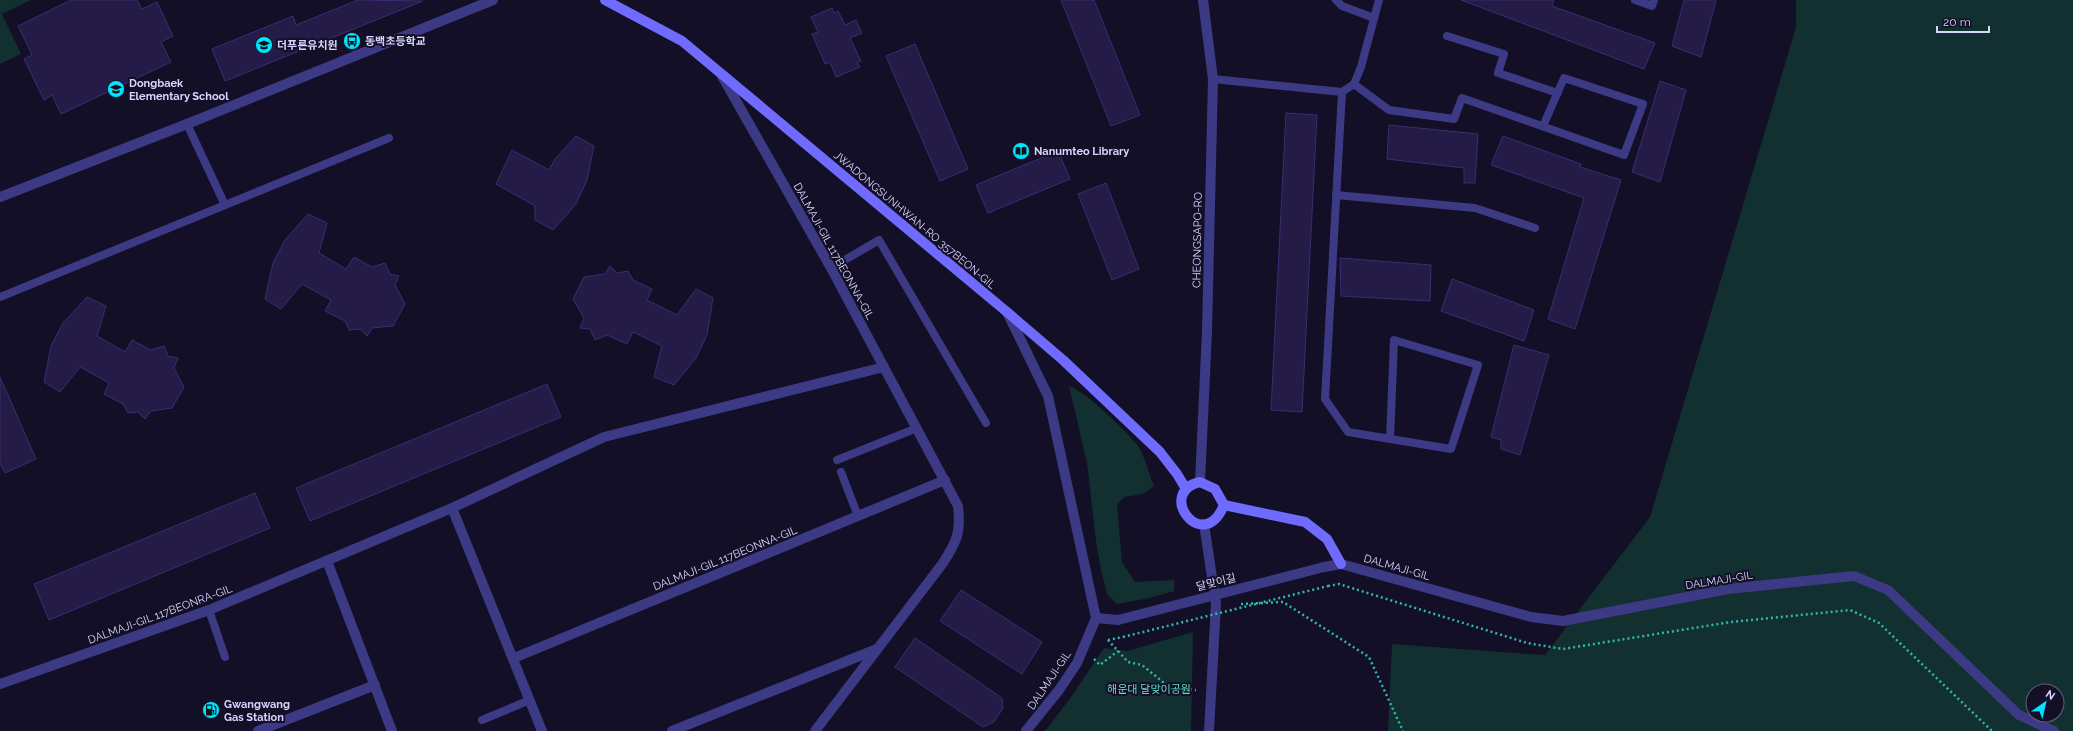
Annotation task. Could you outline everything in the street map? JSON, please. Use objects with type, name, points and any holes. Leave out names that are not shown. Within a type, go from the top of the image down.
[{"type":"main road","name":"JWADONGSUNHWAN-RO 357BEON-GIL","points":[[605,0],[682,41],[722,76],[1007,312],[1063,360],[1160,452],[1178,474],[1186,489]]},
{"type":"main road","points":[[1224,505],[1220,514],[1213,521],[1204,524],[1196,524],[1188,519],[1182,509],[1182,498],[1186,489],[1193,484],[1200,482],[1215,489],[1224,505],[1305,522],[1328,539],[1342,564]]},
{"type":"street","points":[[0,197],[187,124],[493,0]]},
{"type":"street","name":"CHEONGSAPO-RO","points":[[1200,482],[1207,331],[1213,79],[1203,0]]},
{"type":"street","name":"DALMAJI-GIL 117BEONNA-GIL","points":[[722,76],[831,268],[958,506],[960,525],[953,547],[943,563],[877,649]]},
{"type":"street","points":[[1007,312],[1048,396],[1096,618]]},
{"type":"street","name":"DALMAJI-GIL 117BEONRA-GIL","points":[[0,684],[209,610],[327,562],[452,508],[604,437],[884,368]]},
{"type":"street","name":"DALMAJI-GIL 117BEONNA-GIL","points":[[514,658],[945,480]]},
{"type":"street","points":[[452,508],[514,658],[542,731]]},
{"type":"street","points":[[1204,524],[1216,604],[1209,731]]},
{"type":"street","points":[[327,562],[392,731]]},
{"type":"street","name":"달맞이길","points":[[1096,618],[1118,620],[1324,567],[1342,564]]},
{"type":"street","name":"DALMAJI-GIL","points":[[1342,564],[1531,617],[1563,621],[1728,589],[1854,576],[1888,590],[2019,715],[2054,731]]},
{"type":"street","name":"DALMAJI-GIL","points":[[1026,731],[1059,690],[1078,663],[1096,618]]},
{"type":"street","points":[[672,731],[877,649]]},
{"type":"street","points":[[816,731],[877,649]]},
{"type":"street","points":[[258,731],[375,685]]},
{"type":"lane","points":[[1336,0],[1342,6],[1374,18]]},
{"type":"lane","points":[[1213,79],[1342,92],[1354,84],[1361,66],[1379,0]]},
{"type":"lane","points":[[1635,0],[1652,6],[1654,0]]},
{"type":"lane","points":[[1447,36],[1504,54],[1498,73],[1558,93]]},
{"type":"lane","points":[[1354,84],[1389,110],[1454,119],[1462,98],[1624,155],[1643,104],[1564,78],[1543,126]]},
{"type":"lane","points":[[1342,92],[1325,399],[1348,432],[1390,439],[1451,448],[1478,365],[1394,340],[1390,439]]},
{"type":"lane","points":[[187,124],[225,205]]},
{"type":"lane","points":[[0,297],[390,138]]},
{"type":"lane","points":[[1336,195],[1475,208],[1534,228]]},
{"type":"lane","points":[[831,268],[879,240],[986,423]]},
{"type":"lane","points":[[837,460],[917,428]]},
{"type":"lane","points":[[841,472],[858,516]]},
{"type":"lane","points":[[209,610],[225,657]]},
{"type":"lane","points":[[482,720],[530,700]]},
{"type":"path","points":[[1196,690],[1169,687],[1142,665],[1128,662],[1108,640],[1339,584],[1526,643],[1563,649],[1731,622],[1850,610],[1879,623],[1992,731]]},
{"type":"path","points":[[1236,604],[1282,602],[1369,657],[1403,731]]},
{"type":"path","points":[[1094,659],[1100,665],[1118,651]]},
{"type":"green space","points":[[0,0],[31,0],[2,14],[21,54],[0,64]]},
{"type":"green space","points":[[1796,0],[2073,0],[2073,731],[1388,731],[1392,644],[1545,655],[1650,517],[1796,27]]},
{"type":"green space","points":[[1069,386],[1096,404],[1138,446],[1145,460],[1154,486],[1143,494],[1124,497],[1117,505],[1122,562],[1135,582],[1174,580],[1174,591],[1150,598],[1117,604],[1107,594],[1096,541],[1087,463]]},
{"type":"green space","name":"해운대 달맞이공원","points":[[1193,632],[1191,731],[1045,731],[1069,700],[1104,648],[1127,651]]},
{"type":"building","points":[[71,0],[137,0],[142,9],[157,2],[173,36],[161,42],[171,62],[61,114],[52,95],[44,100],[24,59],[32,55],[18,26]]},
{"type":"building","points":[[358,0],[423,1],[225,81],[212,49],[293,16],[296,25]]},
{"type":"building","points":[[1061,0],[1094,0],[1140,115],[1111,126]]},
{"type":"building","points":[[1461,0],[1554,0],[1552,6],[1655,43],[1644,69]]},
{"type":"building","points":[[1684,0],[1716,0],[1701,57],[1672,46]]},
{"type":"building","points":[[832,8],[834,13],[838,11],[845,25],[856,20],[862,33],[850,38],[861,61],[857,62],[860,67],[836,77],[830,62],[825,64],[812,34],[818,32],[811,17]]},
{"type":"building","points":[[915,44],[968,169],[940,181],[886,56]]},
{"type":"building","points":[[1660,81],[1686,90],[1660,182],[1632,172]]},
{"type":"building","points":[[1286,113],[1317,115],[1302,412],[1271,410]]},
{"type":"building","points":[[1389,125],[1478,134],[1475,183],[1464,183],[1464,168],[1387,159]]},
{"type":"building","points":[[576,136],[594,146],[587,180],[576,204],[553,230],[535,220],[535,206],[496,184],[512,150],[549,170],[555,159]]},
{"type":"building","points":[[1503,136],[1581,164],[1580,167],[1621,180],[1575,329],[1548,319],[1584,198],[1491,165]]},
{"type":"building","points":[[1058,151],[1070,179],[988,213],[976,185]]},
{"type":"building","points":[[1106,183],[1139,269],[1112,280],[1078,194]]},
{"type":"building","points":[[308,214],[327,223],[319,253],[346,269],[354,257],[372,267],[385,263],[390,274],[399,276],[395,285],[405,304],[393,326],[372,328],[367,336],[360,329],[349,330],[345,321],[325,311],[331,300],[302,284],[281,309],[265,299],[273,263],[285,240]]},
{"type":"building","points":[[1340,258],[1431,265],[1430,301],[1341,296]]},
{"type":"building","points":[[610,266],[617,273],[628,271],[633,280],[652,289],[647,300],[677,315],[696,289],[713,298],[707,335],[696,358],[674,385],[654,377],[662,346],[633,332],[627,344],[607,335],[595,340],[590,329],[580,328],[584,318],[573,299],[584,277],[605,274]]},
{"type":"building","points":[[1452,279],[1534,310],[1524,341],[1441,311]]},
{"type":"building","points":[[87,297],[106,306],[97,336],[125,352],[132,340],[151,350],[164,346],[168,356],[178,358],[174,368],[184,387],[172,408],[151,411],[145,419],[138,412],[128,413],[123,404],[104,394],[109,383],[80,367],[60,392],[44,382],[51,346],[63,323]]},
{"type":"building","points":[[1514,345],[1549,355],[1520,455],[1501,449],[1501,440],[1491,437]]},
{"type":"building","points":[[0,377],[36,459],[5,473],[0,463]]},
{"type":"building","points":[[547,384],[561,417],[310,521],[296,488]]},
{"type":"building","points":[[255,493],[270,528],[49,620],[34,584]]},
{"type":"building","points":[[961,590],[1042,642],[1022,674],[940,621]]},
{"type":"building","points":[[915,638],[1002,698],[1003,708],[994,722],[983,727],[895,667]]},
{"type":"place","name":"동백초등학교","points":[[352,41]]},
{"type":"place","name":"더푸른유치원","points":[[264,45]]},
{"type":"place","name":"Dongbaek Elementary School","points":[[116,89]]},
{"type":"place","name":"Nanumteo Library","points":[[1021,151]]},
{"type":"place","name":"Gwangwang Gas Station","points":[[211,710]]}]
